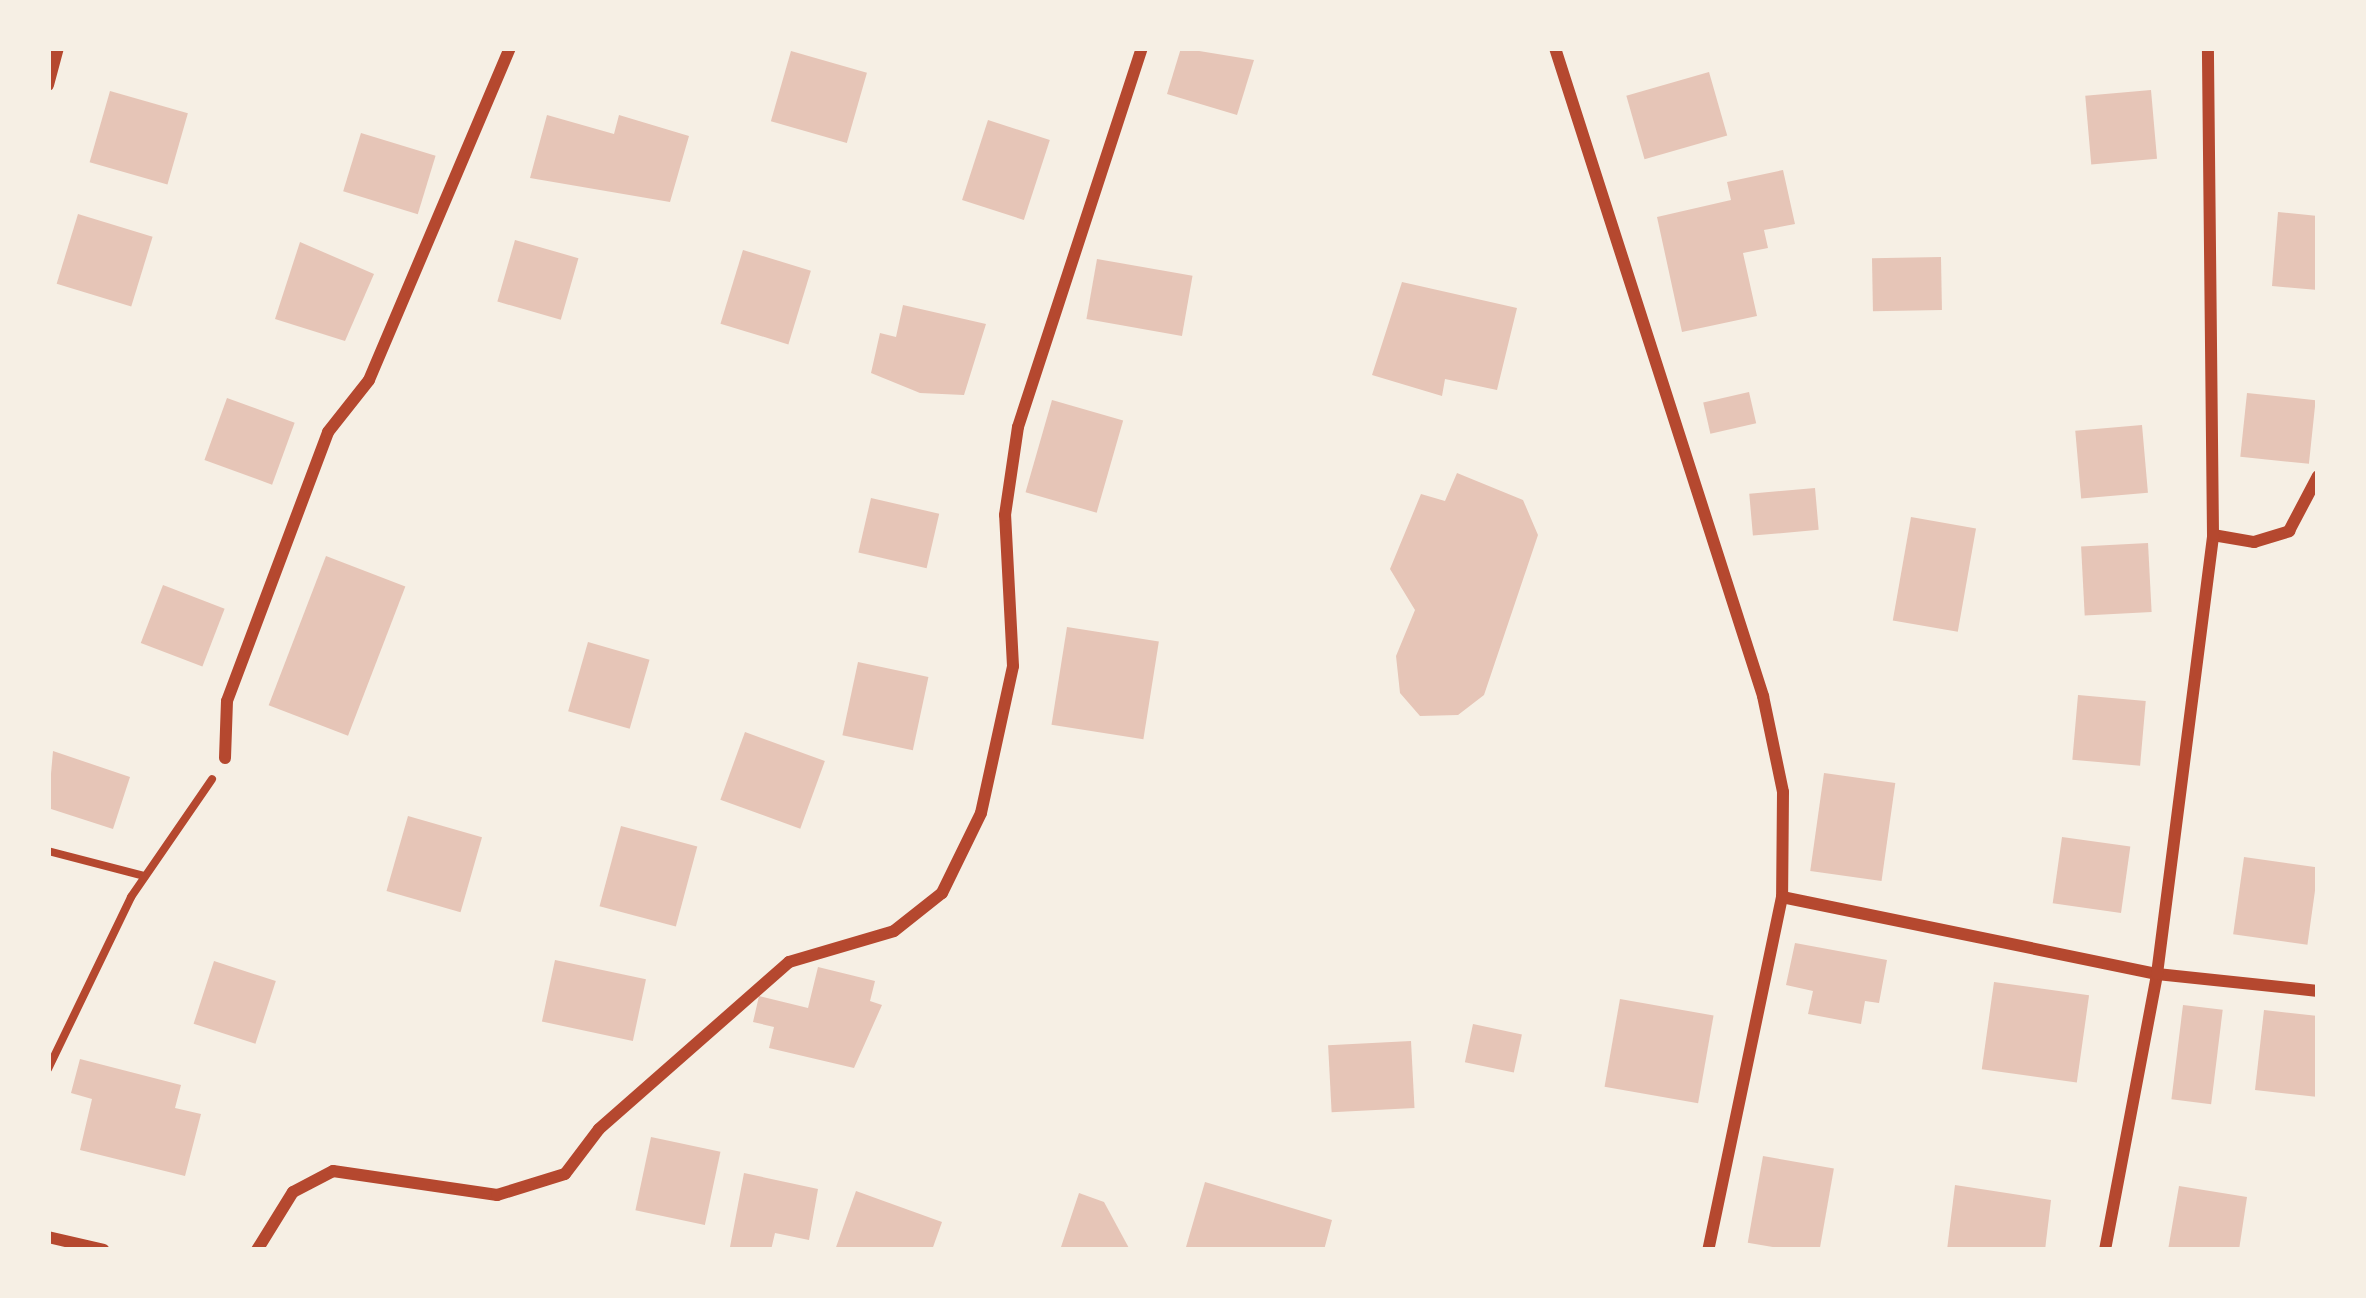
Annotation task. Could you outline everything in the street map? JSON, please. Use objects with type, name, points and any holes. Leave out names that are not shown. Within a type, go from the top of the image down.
[{"type":"street","points":[[48,85],[58,48]]},
{"type":"street","points":[[225,758],[227,700],[328,432],[369,380],[510,48]]},
{"type":"street","points":[[257,1250],[293,1192],[332,1171],[497,1195],[565,1174],[628,1101],[789,962],[894,931],[942,893],[981,813],[1012,666],[1005,515],[1018,427],[1142,48]]},
{"type":"street","points":[[1555,48],[1763,696],[1783,792],[1782,897],[1708,1250]]},
{"type":"street","points":[[2105,1250],[2157,974],[2212,535],[2208,48]]},
{"type":"street","points":[[2212,535],[2254,542],[2289,531],[2318,476]]},
{"type":"street","points":[[1782,897],[2157,974],[2318,992]]},
{"type":"street","points":[[48,1237],[104,1250]]},
{"type":"path","points":[[48,1070],[147,877],[225,758]]},
{"type":"path","points":[[48,851],[147,877]]},
{"type":"building","points":[[1181,48],[1254,60],[1237,115],[1167,94]]},
{"type":"building","points":[[791,51],[867,73],[847,143],[771,121]]},
{"type":"building","points":[[1709,72],[1727,135],[1645,159],[1626,96]]},
{"type":"building","points":[[2151,90],[2157,159],[2091,164],[2085,96]]},
{"type":"building","points":[[110,91],[188,113],[167,184],[90,162]]},
{"type":"building","points":[[547,115],[614,134],[619,115],[689,136],[670,202],[530,178]]},
{"type":"building","points":[[988,120],[1050,140],[1024,220],[962,200]]},
{"type":"building","points":[[361,133],[436,156],[418,214],[343,191]]},
{"type":"building","points":[[1783,170],[1795,224],[1764,230],[1768,248],[1743,253],[1757,316],[1682,332],[1657,217],[1731,200],[1727,182]]},
{"type":"building","points":[[2278,212],[2318,216],[2318,290],[2272,286]]},
{"type":"building","points":[[78,214],[153,237],[131,307],[57,284]]},
{"type":"building","points":[[515,240],[578,258],[561,320],[497,302]]},
{"type":"building","points":[[300,242],[374,274],[345,341],[275,319]]},
{"type":"building","points":[[743,250],[811,271],[788,344],[720,324]]},
{"type":"building","points":[[1941,257],[1942,310],[1873,311],[1872,258]]},
{"type":"building","points":[[1097,259],[1193,276],[1182,336],[1086,319]]},
{"type":"building","points":[[1402,282],[1517,308],[1497,390],[1445,379],[1442,396],[1372,375]]},
{"type":"building","points":[[903,305],[986,324],[964,395],[920,393],[871,373],[880,333],[896,337]]},
{"type":"building","points":[[1749,392],[1756,423],[1710,434],[1703,403]]},
{"type":"building","points":[[2247,393],[2316,400],[2309,464],[2240,457]]},
{"type":"building","points":[[227,398],[295,423],[272,485],[204,460]]},
{"type":"building","points":[[1052,400],[1123,420],[1097,513],[1026,492]]},
{"type":"building","points":[[2142,425],[2148,493],[2081,499],[2075,431]]},
{"type":"building","points":[[1457,473],[1523,500],[1538,535],[1484,695],[1458,715],[1420,716],[1400,693],[1396,656],[1415,610],[1390,569],[1421,494],[1445,501]]},
{"type":"building","points":[[1815,488],[1819,530],[1753,536],[1749,494]]},
{"type":"building","points":[[871,498],[939,514],[927,568],[858,553]]},
{"type":"building","points":[[1911,517],[1976,528],[1958,632],[1893,620]]},
{"type":"building","points":[[2148,543],[2152,612],[2085,615],[2081,547]]},
{"type":"building","points":[[326,556],[405,586],[348,736],[269,705]]},
{"type":"building","points":[[163,585],[225,609],[202,667],[141,643]]},
{"type":"building","points":[[1067,627],[1159,642],[1143,739],[1052,725]]},
{"type":"building","points":[[588,642],[650,660],[630,729],[568,711]]},
{"type":"building","points":[[858,662],[928,677],[913,750],[842,735]]},
{"type":"building","points":[[2078,695],[2146,701],[2140,766],[2072,760]]},
{"type":"building","points":[[745,732],[825,761],[800,829],[720,800]]},
{"type":"building","points":[[53,751],[130,777],[113,829],[48,808]]},
{"type":"building","points":[[1824,773],[1895,783],[1882,881],[1810,871]]},
{"type":"building","points":[[408,816],[482,837],[461,912],[387,891]]},
{"type":"building","points":[[621,826],[697,846],[676,927],[600,906]]},
{"type":"building","points":[[2062,837],[2130,847],[2121,913],[2053,903]]},
{"type":"building","points":[[2244,857],[2318,867],[2307,945],[2233,934]]},
{"type":"building","points":[[1795,943],[1887,960],[1879,1003],[1865,1001],[1861,1024],[1808,1014],[1813,991],[1786,985]]},
{"type":"building","points":[[555,960],[646,979],[633,1041],[542,1022]]},
{"type":"building","points":[[214,961],[276,981],[255,1044],[194,1024]]},
{"type":"building","points":[[818,967],[875,981],[870,1001],[882,1005],[854,1068],[769,1048],[774,1027],[753,1022],[759,996],[808,1008]]},
{"type":"building","points":[[1994,982],[2089,995],[2077,1083],[1982,1069]]},
{"type":"building","points":[[1620,999],[1714,1015],[1698,1103],[1605,1087]]},
{"type":"building","points":[[2183,1005],[2223,1010],[2211,1104],[2171,1099]]},
{"type":"building","points":[[2264,1010],[2318,1016],[2318,1097],[2255,1090]]},
{"type":"building","points":[[1473,1024],[1522,1034],[1514,1073],[1465,1062]]},
{"type":"building","points":[[1411,1041],[1415,1108],[1332,1112],[1328,1045]]},
{"type":"building","points":[[80,1059],[181,1085],[175,1108],[201,1114],[185,1176],[80,1150],[92,1099],[71,1093]]},
{"type":"building","points":[[651,1137],[720,1152],[705,1225],[635,1210]]},
{"type":"building","points":[[1763,1156],[1834,1169],[1820,1250],[1748,1243]]},
{"type":"building","points":[[744,1173],[818,1189],[809,1240],[775,1233],[771,1250],[730,1247]]},
{"type":"building","points":[[1205,1182],[1332,1220],[1324,1250],[1186,1247]]},
{"type":"building","points":[[1955,1185],[2051,1200],[2045,1250],[1947,1250]]},
{"type":"building","points":[[2179,1186],[2247,1197],[2239,1250],[2168,1250]]},
{"type":"building","points":[[856,1191],[942,1222],[932,1250],[835,1250]]},
{"type":"building","points":[[1079,1193],[1104,1202],[1130,1250],[1060,1250]]}]
